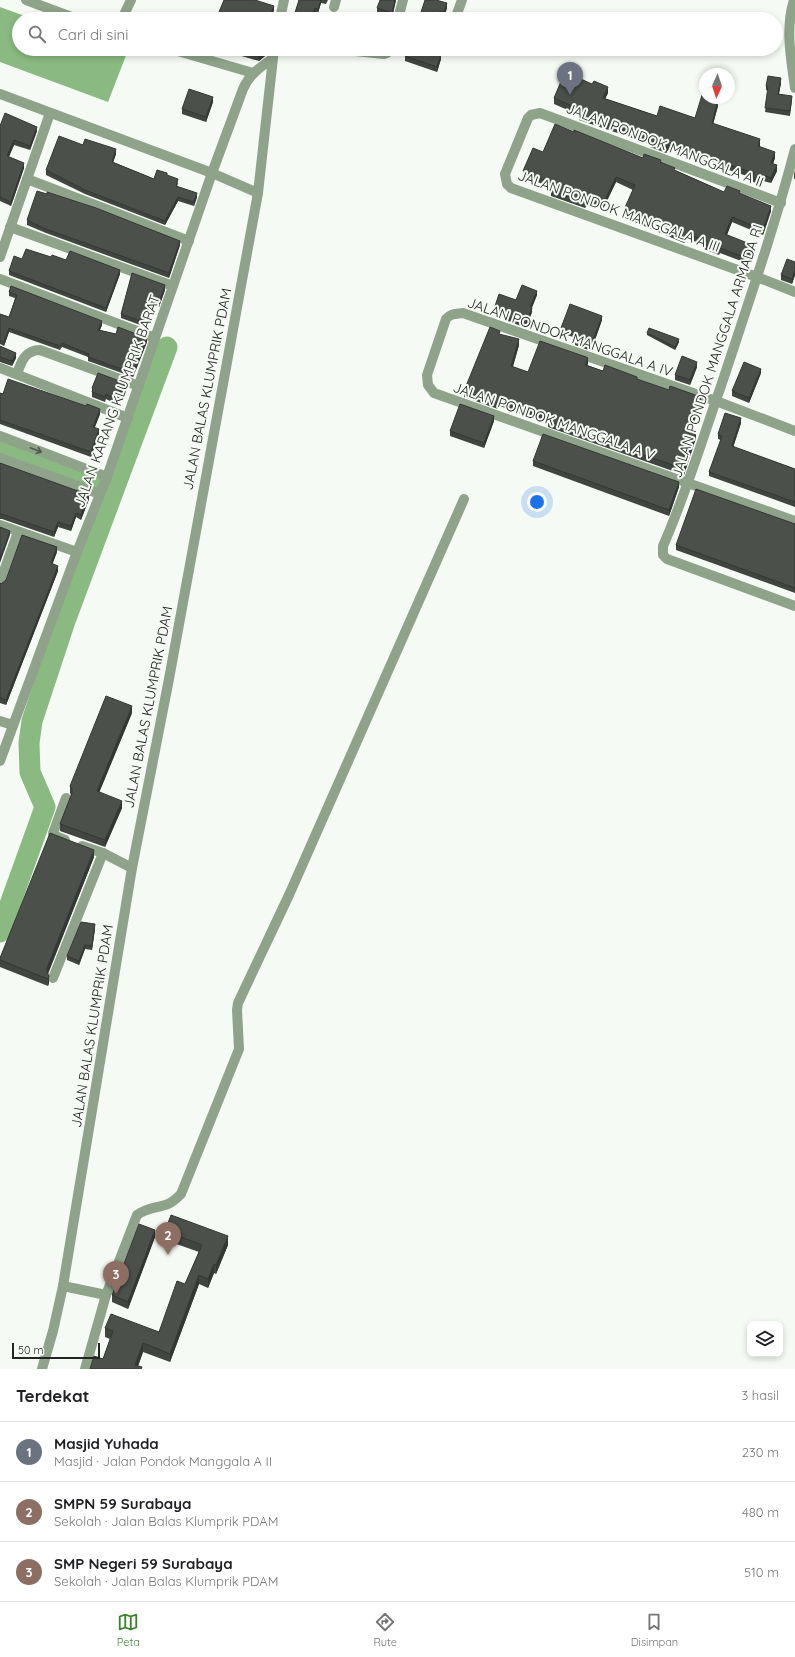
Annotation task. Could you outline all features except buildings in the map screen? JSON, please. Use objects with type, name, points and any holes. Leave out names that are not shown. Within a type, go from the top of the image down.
[{"type":"street","points":[[26,0],[58,12]]},
{"type":"street","points":[[126,12],[131,0]]},
{"type":"street","points":[[281,12],[284,0]]},
{"type":"street","points":[[400,12],[404,0]]},
{"type":"street","points":[[458,12],[462,0]]},
{"type":"street","points":[[794,0],[789,33],[795,88]]},
{"type":"street","points":[[195,56],[253,73]]},
{"type":"street","name":"JALAN KARANG KLUMPRIK BARAT","points":[[0,761],[77,552],[107,478],[189,240],[216,175],[243,89],[247,80],[271,56]]},
{"type":"street","name":"JALAN BALAS KLUMPRIK PDAM","points":[[42,1369],[53,1331],[63,1286],[132,868],[169,679],[258,193],[273,56]]},
{"type":"street","points":[[1,97],[50,113],[216,175],[258,193]]},
{"type":"street","points":[[0,257],[50,113]]},
{"type":"street","name":"JALAN PONDOK MANGGALA A III","points":[[540,113],[535,113],[528,118],[505,174],[507,184],[510,188],[757,277]]},
{"type":"street","name":"JALAN PONDOK MANGGALA A II","points":[[540,113],[781,203]]},
{"type":"street","name":"JALAN PONDOK MANGGALA ARMADA RI","points":[[795,149],[781,203],[757,277],[688,483],[664,546],[663,555],[667,559],[795,606]]},
{"type":"street","points":[[27,179],[189,240]]},
{"type":"street","points":[[10,227],[173,286]]},
{"type":"street","points":[[757,277],[795,292]]},
{"type":"street","points":[[0,279],[155,338]]},
{"type":"street","name":"JALAN PONDOK MANGGALA A IV","points":[[434,393],[428,385],[426,375],[446,319],[449,316],[463,313],[716,401]]},
{"type":"street","points":[[18,374],[21,364],[27,354],[34,350],[40,350],[139,386]]},
{"type":"street","points":[[0,368],[128,418]]},
{"type":"street","name":"JALAN PONDOK MANGGALA A V","points":[[434,393],[795,521]]},
{"type":"street","points":[[716,401],[795,431]]},
{"type":"street","points":[[0,436],[107,478]]},
{"type":"street","points":[[0,458],[101,492]]},
{"type":"street","points":[[85,1369],[106,1295],[137,1215],[144,1210],[170,1203],[181,1194],[239,1049],[238,1003],[289,895],[464,499]]},
{"type":"street","points":[[0,525],[77,552]]},
{"type":"street","points":[[0,582],[18,532]]},
{"type":"street","points":[[0,721],[13,726]]},
{"type":"street","points":[[66,798],[53,832],[54,835],[103,853],[132,868]]},
{"type":"street","points":[[53,978],[103,853]]},
{"type":"street","points":[[63,1286],[106,1295]]},
{"type":"shaded area","points":[[0,7],[14,12],[12,12],[12,56],[126,56],[108,102],[0,62]]},
{"type":"waterway","points":[[0,932],[45,807],[30,772],[29,743],[32,721],[65,621],[167,347]]},
{"type":"waterway","points":[[0,451],[93,481],[113,489]]},
{"type":"place","name":"Masjid Yuhada","points":[[570,95]]},
{"type":"place","name":"SMPN 59 Surabaya","points":[[168,1255]]},
{"type":"place","name":"SMP Negeri 59 Surabaya","points":[[116,1294]]}]
